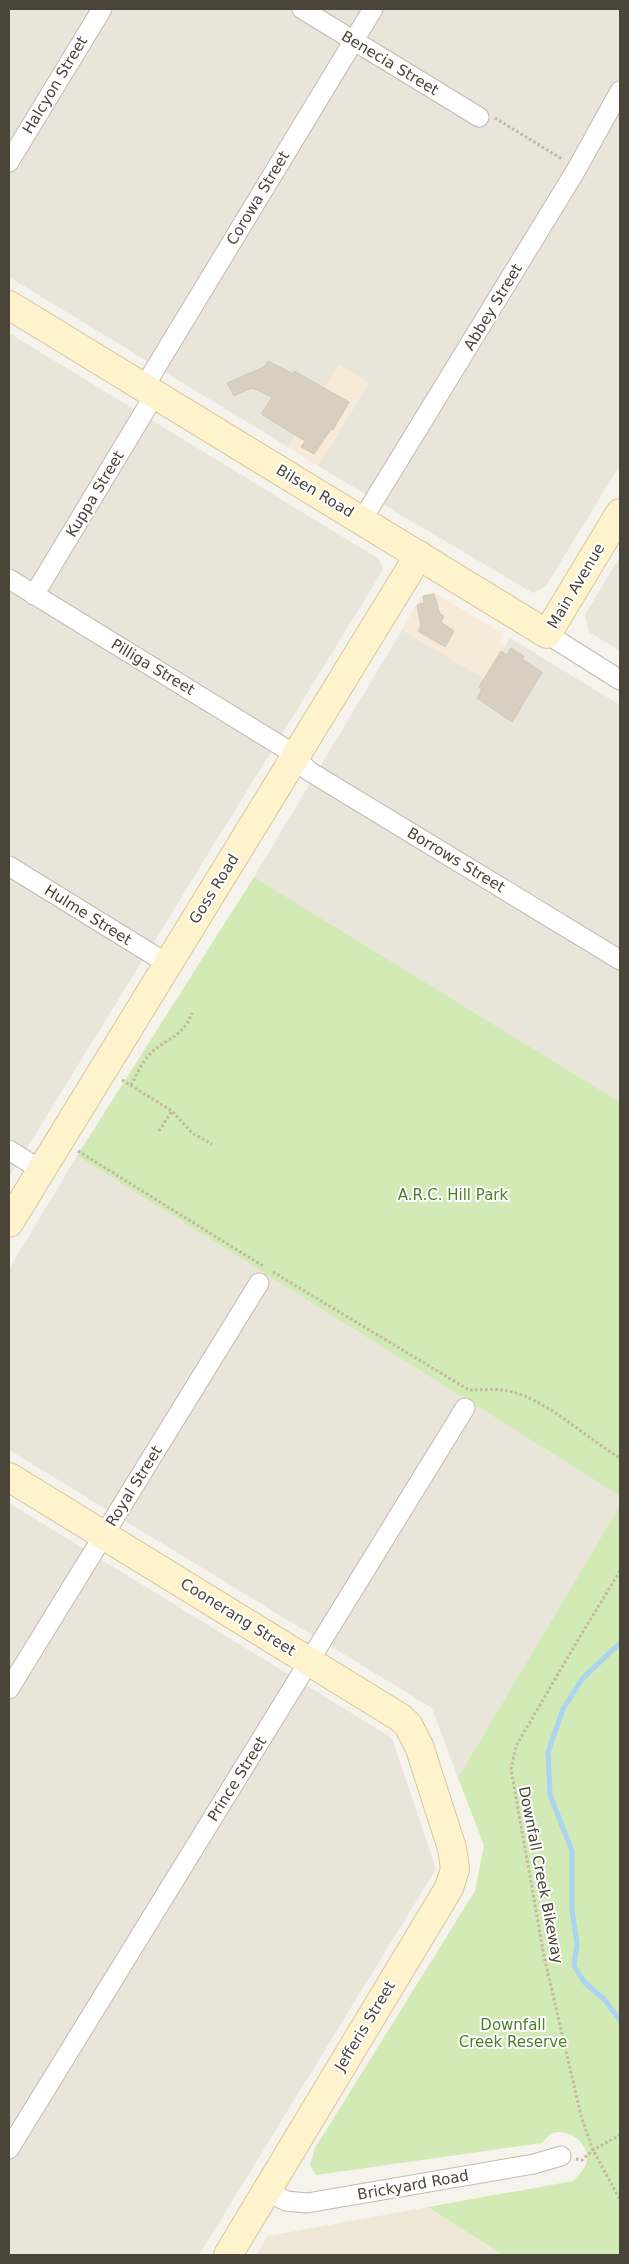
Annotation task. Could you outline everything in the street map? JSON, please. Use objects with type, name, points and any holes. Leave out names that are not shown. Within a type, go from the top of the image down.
[{"type":"street","name":"Halcyon Street","points":[[9,162],[102,9]]},
{"type":"street","name":"Benecia Street","points":[[302,9],[479,117]]},
{"type":"street","name":"Corowa Street","points":[[150,390],[373,9]]},
{"type":"street","name":"Abbey Street","points":[[362,520],[575,172],[620,92]]},
{"type":"street","name":"Bilsen Road","points":[[9,305],[620,680]]},
{"type":"street","name":"Kuppa Street","points":[[34,594],[150,390]]},
{"type":"street","name":"Main Avenue","points":[[546,634],[620,513]]},
{"type":"street","name":"Goss Road","points":[[9,1222],[41,1170],[73,1144],[168,964],[419,555]]},
{"type":"street","name":"Pilliga Street","points":[[9,579],[286,749],[295,757]]},
{"type":"street","name":"Borrows Street","points":[[295,757],[309,771],[620,960]]},
{"type":"street","name":"Hulme Street","points":[[9,866],[168,964]]},
{"type":"street","points":[[9,1150],[41,1170]]},
{"type":"street","name":"Royal Street","points":[[9,1689],[259,1283]]},
{"type":"street","name":"Prince Street","points":[[9,2149],[464,1408]]},
{"type":"street","name":"Coonerang Street","points":[[9,1478],[392,1712],[408,1725],[419,1746],[432,1787]]},
{"type":"street","name":"Jefferis Street","points":[[228,2255],[452,1883],[455,1860],[432,1787]]},
{"type":"street","name":"Brickyard Road","points":[[267,2191],[286,2201],[308,2203],[534,2164],[561,2156]]},
{"type":"path","points":[[479,117],[488,114],[558,155],[575,172]]},
{"type":"path","points":[[131,1085],[148,1057],[175,1038],[184,1028],[192,1013]]},
{"type":"path","points":[[115,1086],[120,1078],[172,1111],[192,1132],[212,1144]]},
{"type":"path","points":[[159,1131],[172,1111]]},
{"type":"path","points":[[73,1144],[469,1390],[506,1390],[529,1397],[620,1458]]},
{"type":"path","name":"Downfall Creek Bikeway","points":[[620,1571],[578,1638],[516,1746],[511,1769],[544,1956],[581,2116],[593,2150],[620,2200]]},
{"type":"path","points":[[593,2150],[620,2135]]},
{"type":"shaded area","points":[[9,9],[620,9],[620,465],[546,586],[533,593],[318,466],[369,383],[339,364],[288,447],[9,277]]},
{"type":"shaded area","points":[[9,333],[379,559],[383,570],[9,1177]]},
{"type":"shaded area","points":[[339,364],[369,383],[318,466],[288,447]]},
{"type":"shaded area","points":[[620,556],[620,651],[589,632],[585,615]]},
{"type":"shaded area","points":[[434,593],[504,634],[499,643],[505,646],[485,679],[402,630],[420,599],[426,594]]},
{"type":"shaded area","points":[[402,630],[485,679],[510,638],[620,705],[620,1102],[254,877]]},
{"type":"shaded area","points":[[77,1156],[620,1496],[620,1505],[458,1778],[432,1708],[9,1450],[9,1269]]},
{"type":"shaded area","points":[[9,1503],[392,1738],[436,1869],[199,2255],[9,2255]]},
{"type":"shaded area","points":[[428,2207],[503,2255],[256,2255],[268,2236]]},
{"type":"green space","name":"A.R.C. Hill Park","points":[[254,877],[620,1102],[620,1496],[77,1156]]},
{"type":"green space","name":"Downfall Creek Reserve","points":[[620,1505],[620,2255],[503,2255],[428,2207],[573,2181],[584,2169],[587,2154],[581,2142],[570,2134],[557,2132],[550,2134],[542,2143],[316,2175],[310,2165],[315,2148],[475,1891],[484,1845],[458,1778]]},
{"type":"building","points":[[268,361],[293,374],[294,371],[349,402],[333,430],[331,429],[314,454],[301,447],[305,441],[261,414],[272,397],[252,388],[234,396],[227,383],[264,367]]},
{"type":"building","points":[[434,594],[440,614],[444,616],[441,622],[454,631],[445,647],[418,631],[421,626],[417,605],[424,603],[423,596]]},
{"type":"building","points":[[511,648],[524,656],[522,659],[542,672],[512,722],[477,698],[482,689],[479,687],[501,651],[507,655]]},
{"type":"waterway","points":[[620,1643],[582,1679],[563,1709],[548,1752],[550,1795],[572,1851],[572,1910],[577,1944],[574,1966],[585,1983],[604,1999],[620,2020]]}]
